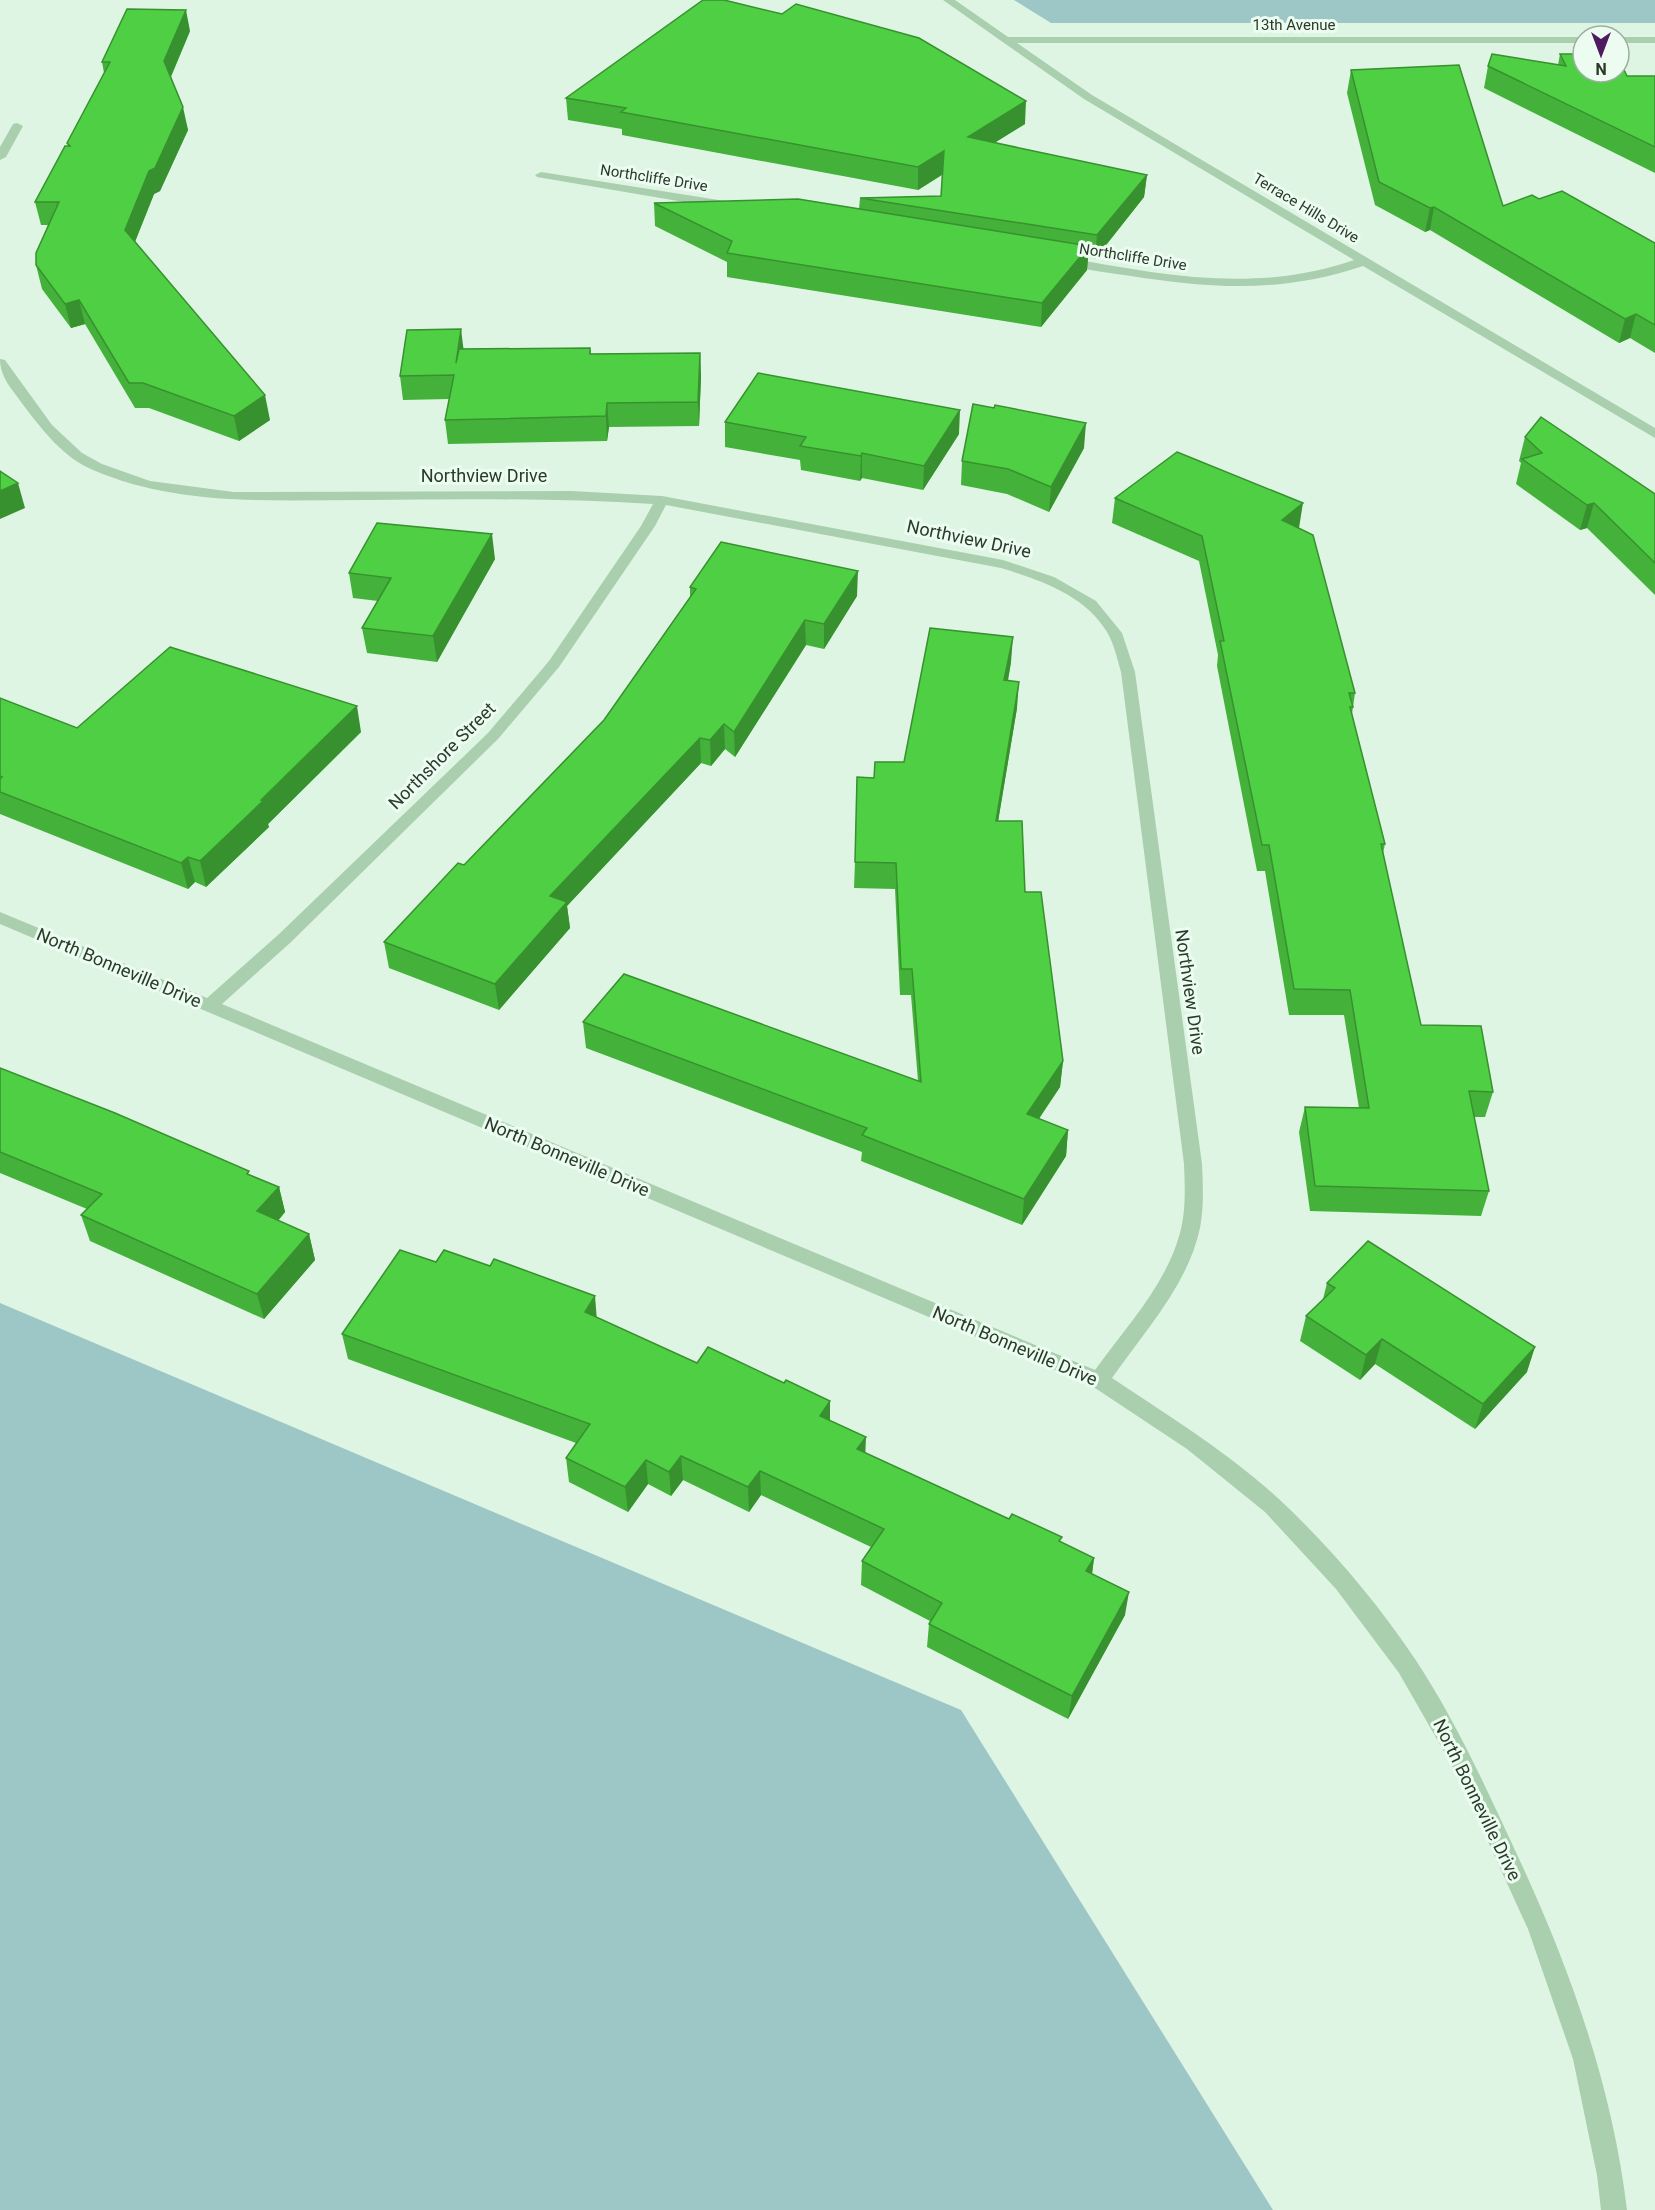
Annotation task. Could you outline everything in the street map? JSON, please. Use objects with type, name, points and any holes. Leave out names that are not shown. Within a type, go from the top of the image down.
[{"type":"street","name":"Terrace Hills Drive","points":[[948,0],[1088,97],[1655,434]]},
{"type":"street","name":"13th Avenue","points":[[1005,40],[1571,40]]},
{"type":"street","points":[[1631,40],[1655,40]]},
{"type":"street","points":[[0,157],[17,126]]},
{"type":"street","name":"Northcliffe Drive","points":[[541,175],[740,208]]},
{"type":"street","name":"Northcliffe Drive","points":[[1046,258],[1152,276],[1231,283],[1312,278],[1365,261]]},
{"type":"street","name":"Northview Drive","points":[[0,363],[47,428],[63,444],[77,456],[126,479],[175,490],[234,496],[573,495],[662,500],[1012,567],[1040,575],[1071,590],[1095,609],[1113,629],[1128,672],[1193,1164],[1195,1201],[1189,1236],[1175,1267],[1159,1296],[1099,1380]]},
{"type":"street","name":"Northshore Street","points":[[209,1006],[292,931],[493,736],[554,664],[648,526],[662,500]]},
{"type":"street","name":"North Bonneville Drive","points":[[0,918],[1099,1380],[1194,1443],[1272,1506],[1344,1582],[1407,1666],[1466,1769],[1539,1927],[1585,2059],[1610,2175],[1614,2210]]},
{"type":"shaded area","points":[[1014,0],[1655,0],[1655,23],[1051,23]]},
{"type":"shaded area","points":[[0,1303],[961,1710],[1273,2210],[0,2210]]},
{"type":"building","points":[[703,0],[724,0],[782,14],[796,4],[919,38],[1026,101],[968,137],[1147,175],[1097,235],[860,198],[941,196],[944,151],[918,167],[621,112],[626,108],[566,98]]},
{"type":"building","points":[[127,9],[186,10],[164,61],[183,107],[155,168],[149,171],[125,230],[265,395],[234,416],[143,383],[129,383],[79,300],[65,304],[36,265],[36,253],[59,202],[35,202],[65,146],[70,146],[67,143],[110,62],[102,62]]},
{"type":"building","points":[[1492,54],[1566,66],[1560,54],[1571,54],[1571,84],[1631,84],[1631,76],[1655,76],[1655,147],[1488,66]]},
{"type":"building","points":[[1459,65],[1503,206],[1532,195],[1539,199],[1562,191],[1655,243],[1655,325],[1636,314],[1625,319],[1434,207],[1430,208],[1379,182],[1351,70]]},
{"type":"building","points":[[798,199],[1089,246],[1042,303],[727,253],[732,241],[654,203]]},
{"type":"building","points":[[461,329],[456,363],[459,349],[590,348],[590,354],[700,353],[698,402],[607,403],[606,416],[445,420],[454,375],[400,376],[407,330]]},
{"type":"building","points":[[758,373],[960,410],[924,466],[862,453],[861,456],[800,446],[806,437],[725,422]]},
{"type":"building","points":[[973,404],[994,408],[995,405],[1086,423],[1051,487],[1008,469],[962,461]]},
{"type":"building","points":[[1541,417],[1655,494],[1655,563],[1594,503],[1587,505],[1522,459],[1542,453],[1525,437]]},
{"type":"building","points":[[1177,452],[1303,503],[1282,520],[1313,535],[1355,693],[1349,693],[1353,707],[1350,707],[1385,844],[1381,844],[1421,1025],[1481,1026],[1493,1092],[1469,1091],[1489,1191],[1315,1186],[1305,1107],[1369,1108],[1350,990],[1294,989],[1269,845],[1262,845],[1220,641],[1224,641],[1202,536],[1115,498]]},
{"type":"building","points":[[0,471],[18,483],[0,491]]},
{"type":"building","points":[[377,523],[492,534],[433,636],[362,628],[391,578],[349,573]]},
{"type":"building","points":[[721,542],[858,571],[824,624],[805,620],[734,732],[724,724],[710,740],[700,738],[550,896],[567,902],[495,984],[384,942],[458,863],[464,865],[604,720],[696,589],[690,587]]},
{"type":"building","points":[[930,628],[1013,637],[1004,680],[1019,682],[996,821],[1022,821],[1025,892],[1041,892],[1063,1061],[1027,1114],[1068,1130],[1024,1199],[862,1135],[867,1128],[583,1022],[624,974],[921,1082],[912,969],[901,969],[896,863],[855,862],[857,777],[874,778],[875,762],[904,762]]},
{"type":"building","points":[[170,647],[357,706],[200,861],[188,857],[181,863],[0,792],[2,777],[0,776],[0,698],[77,728]]},
{"type":"building","points":[[0,1068],[115,1113],[249,1171],[247,1174],[279,1187],[257,1211],[309,1234],[257,1294],[81,1215],[102,1194],[0,1152]]},
{"type":"building","points":[[1368,1241],[1535,1347],[1483,1404],[1382,1339],[1366,1355],[1306,1316],[1335,1288],[1327,1283]]},
{"type":"building","points":[[400,1250],[436,1262],[444,1250],[490,1266],[494,1259],[595,1296],[585,1312],[697,1363],[708,1347],[784,1383],[786,1380],[830,1401],[820,1416],[866,1437],[857,1449],[1009,1519],[1012,1514],[1062,1537],[1059,1541],[1094,1558],[1086,1571],[1129,1592],[1072,1696],[929,1624],[942,1603],[862,1561],[884,1529],[760,1471],[748,1487],[681,1456],[669,1472],[646,1460],[625,1487],[566,1458],[590,1424],[342,1334]]}]
